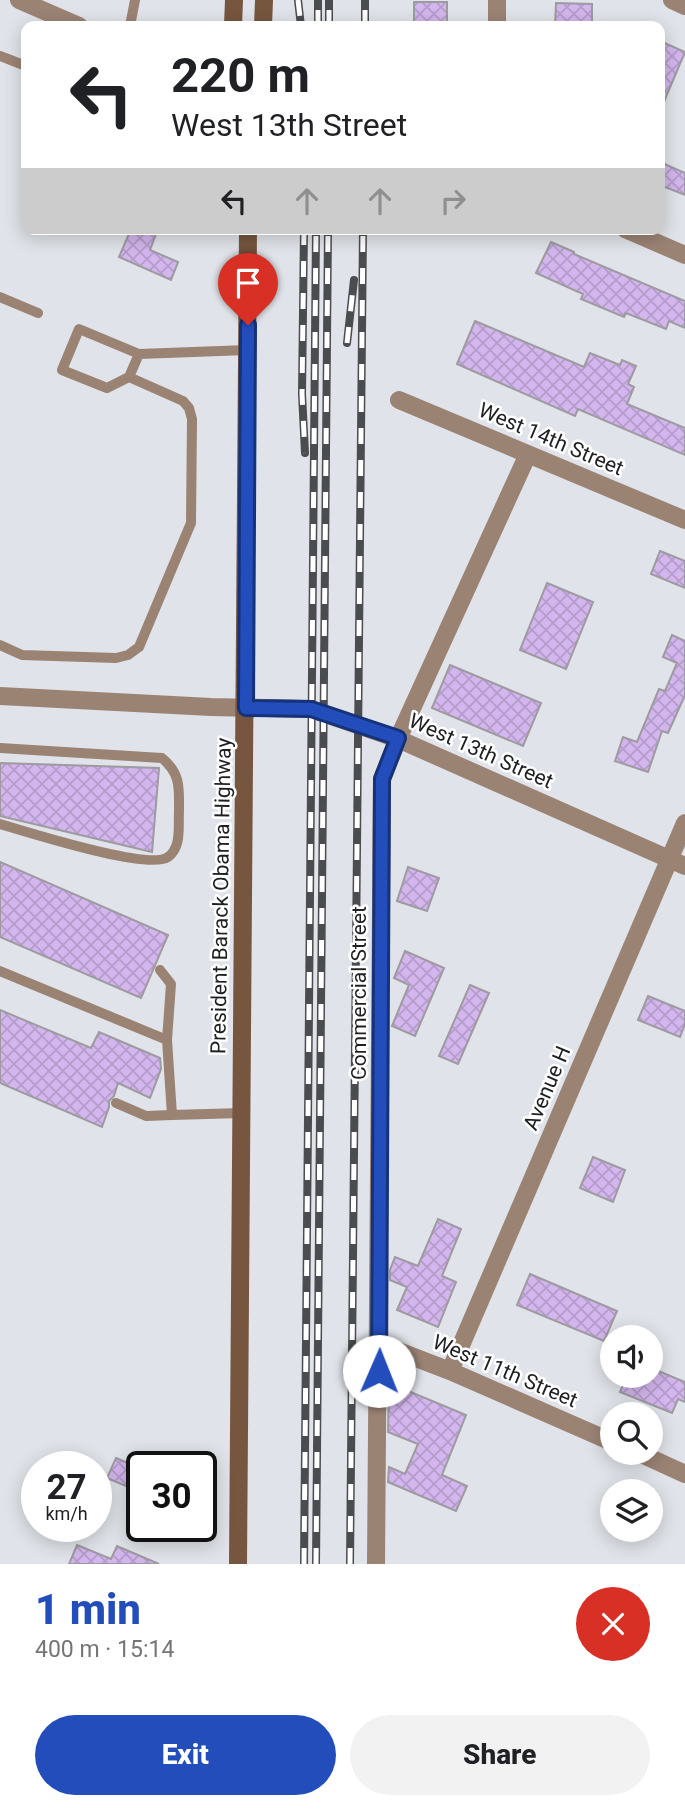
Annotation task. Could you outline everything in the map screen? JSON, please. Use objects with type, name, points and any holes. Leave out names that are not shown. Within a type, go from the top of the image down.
[{"type":"main road","points":[[233,21],[234,0]]},
{"type":"main road","points":[[263,21],[264,0]]},
{"type":"main road","name":"President Barack Obama Highway","points":[[238,1564],[248,235]]},
{"type":"street","points":[[19,0],[50,21]]},
{"type":"street","points":[[497,21],[498,0]]},
{"type":"street","points":[[672,0],[685,6]]},
{"type":"street","points":[[639,235],[685,255]]},
{"type":"street","name":"West 14th Street","points":[[399,400],[685,520]]},
{"type":"street","name":"Commercial Street","points":[[376,1564],[380,1344],[382,779],[398,738],[528,454]]},
{"type":"street","name":"West 13th Street","points":[[0,696],[311,709],[398,738],[678,862]]},
{"type":"street","name":"Avenue H","points":[[450,1371],[678,862],[685,823]]},
{"type":"street","name":"West 11th Street","points":[[380,1344],[450,1371],[600,1437]]},
{"type":"street","points":[[663,1464],[685,1474]]},
{"type":"lane","points":[[131,21],[135,0]]},
{"type":"lane","points":[[0,56],[21,64]]},
{"type":"lane","points":[[0,297],[38,313]]},
{"type":"lane","points":[[139,354],[129,377],[107,388],[62,370],[79,329],[139,354],[247,349]]},
{"type":"lane","points":[[0,645],[22,655],[117,659],[139,647],[191,523],[192,419],[189,408],[183,401],[129,377]]},
{"type":"lane","points":[[0,748],[162,758],[174,767],[180,787],[178,842],[167,858],[157,861],[106,853],[0,824]]},
{"type":"lane","points":[[160,970],[171,984],[167,1040],[172,1115]]},
{"type":"lane","points":[[0,971],[167,1040]]},
{"type":"lane","points":[[117,1103],[146,1116],[242,1113]]},
{"type":"building","points":[[414,2],[447,2],[447,21],[414,21]]},
{"type":"building","points":[[556,3],[592,4],[592,21],[555,21]]},
{"type":"building","points":[[665,43],[685,52],[665,99]]},
{"type":"building","points":[[665,164],[685,173],[685,195],[665,187]]},
{"type":"building","points":[[128,235],[156,235],[150,250],[178,262],[171,280],[119,257]]},
{"type":"building","points":[[551,242],[685,301],[685,328],[669,321],[666,329],[626,313],[624,317],[581,299],[583,294],[536,273]]},
{"type":"building","points":[[475,321],[584,367],[590,353],[620,365],[622,360],[636,366],[628,384],[634,387],[627,404],[685,428],[685,455],[578,409],[575,416],[457,364]]},
{"type":"building","points":[[660,551],[685,561],[685,588],[651,574]]},
{"type":"building","points":[[547,583],[593,602],[566,669],[520,650]]},
{"type":"building","points":[[672,635],[685,641],[685,695],[668,733],[662,731],[648,772],[615,761],[623,737],[637,742],[659,689],[665,691],[677,663],[663,657]]},
{"type":"building","points":[[450,665],[541,703],[523,746],[432,708]]},
{"type":"building","points":[[0,763],[159,768],[152,852],[0,816]]},
{"type":"building","points":[[0,862],[168,935],[141,998],[0,937]]},
{"type":"building","points":[[408,867],[439,878],[427,911],[397,901]]},
{"type":"building","points":[[405,951],[444,968],[415,1036],[392,1026],[409,985],[394,978]]},
{"type":"building","points":[[470,985],[489,993],[458,1064],[439,1056]]},
{"type":"building","points":[[648,996],[685,1011],[685,1024],[680,1037],[638,1020]]},
{"type":"building","points":[[0,1010],[91,1048],[99,1032],[160,1058],[161,1069],[150,1098],[118,1083],[114,1096],[109,1101],[102,1127],[0,1083]]},
{"type":"building","points":[[593,1157],[625,1170],[613,1202],[580,1188]]},
{"type":"building","points":[[438,1219],[461,1229],[442,1276],[456,1282],[438,1327],[397,1310],[407,1287],[390,1280],[390,1270],[395,1257],[418,1266]]},
{"type":"building","points":[[530,1274],[617,1311],[611,1325],[600,1325],[600,1339],[517,1305]]},
{"type":"building","points":[[663,1373],[685,1382],[685,1402],[678,1399],[672,1413],[663,1409],[663,1402],[645,1402],[620,1392],[622,1388],[663,1388]]},
{"type":"building","points":[[389,1383],[466,1415],[442,1475],[467,1486],[456,1511],[388,1482],[389,1467],[405,1474],[418,1444],[388,1432]]},
{"type":"building","points":[[116,1458],[126,1462],[126,1486],[112,1480],[112,1467]]},
{"type":"building","points":[[77,1545],[111,1559],[117,1546],[159,1564],[69,1564]]},
{"type":"railway","points":[[298,0],[300,21]]},
{"type":"railway","points":[[318,0],[318,21]]},
{"type":"railway","points":[[329,0],[329,21]]},
{"type":"railway","points":[[365,0],[365,21]]},
{"type":"railway","points":[[304,235],[302,394],[305,453]]},
{"type":"railway","points":[[304,1564],[316,235]]},
{"type":"railway","points":[[316,1564],[328,235]]},
{"type":"railway","points":[[350,1564],[363,235]]},
{"type":"railway","points":[[347,343],[354,280]]},
{"type":"route","points":[[248,325],[246,708],[311,709],[398,738],[382,779],[379,1371]]}]
